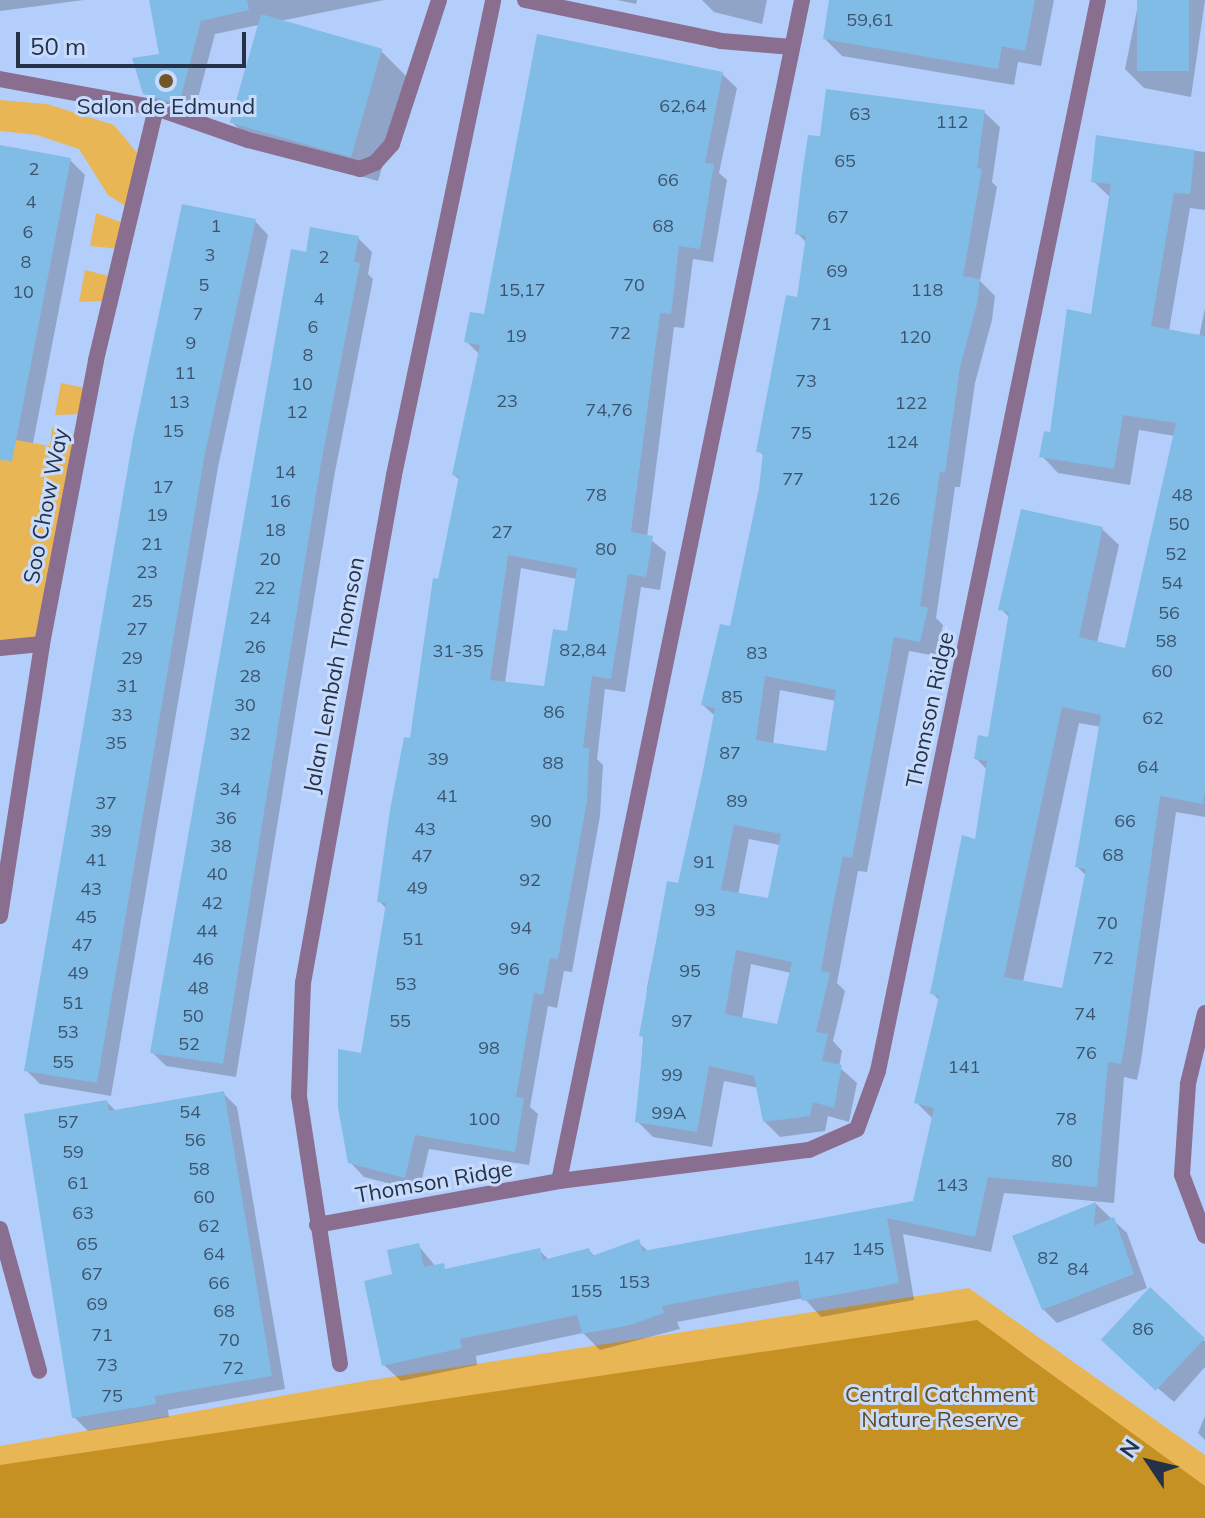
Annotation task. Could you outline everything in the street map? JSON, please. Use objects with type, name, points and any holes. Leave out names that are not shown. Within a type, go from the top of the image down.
[{"type":"street","points":[[0,79],[156,108],[360,169],[375,163],[392,144],[439,0]]},
{"type":"street","name":"Jalan Lembah Thomson","points":[[340,1364],[299,1096],[303,983],[394,475],[493,0]]},
{"type":"street","points":[[525,0],[721,41],[792,47]]},
{"type":"street","points":[[559,1181],[802,0]]},
{"type":"street","name":"Thomson Ridge","points":[[317,1225],[559,1181],[809,1150],[857,1129],[878,1071],[1098,0]]},
{"type":"street","name":"Soo Chow Way","points":[[0,916],[42,644],[113,277],[156,108]]},
{"type":"street","points":[[0,648],[42,644]]},
{"type":"street","points":[[1205,1013],[1188,1084],[1182,1175],[1205,1236]]},
{"type":"street","points":[[0,1229],[39,1371]]},
{"type":"green space","points":[[0,100],[47,104],[114,125],[143,160],[130,209],[108,195],[79,149],[37,135],[0,131]]},
{"type":"green space","points":[[96,213],[126,224],[120,249],[90,246]]},
{"type":"green space","points":[[85,270],[113,277],[109,301],[79,302]]},
{"type":"green space","points":[[61,383],[90,389],[86,414],[55,415]]},
{"type":"green space","points":[[52,427],[81,439],[43,642],[0,647],[0,437],[50,446]]},
{"type":"green space","name":"Central Catchment Nature Reserve","points":[[969,1288],[1205,1455],[1205,1518],[0,1518],[0,1446],[365,1381]]},
{"type":"green space","name":"Central Catchment Nature Reserve","points":[[977,1320],[1205,1486],[1205,1518],[0,1518],[0,1465]]},
{"type":"building","points":[[149,0],[247,0],[249,10],[201,21],[179,104],[143,94],[132,58],[159,54]]},
{"type":"building","points":[[829,0],[1035,0],[1025,51],[1002,46],[998,69],[823,39]]},
{"type":"building","points":[[1137,0],[1189,0],[1189,71],[1137,71]]},
{"type":"building","points":[[261,14],[382,49],[351,157],[230,123]]},
{"type":"building","points":[[537,34],[723,72],[705,163],[714,164],[700,249],[679,246],[671,314],[660,313],[631,532],[653,536],[646,577],[628,574],[611,679],[592,676],[583,748],[589,748],[587,801],[558,959],[550,958],[543,995],[534,993],[516,1097],[524,1098],[515,1152],[415,1135],[405,1178],[348,1163],[338,1108],[338,1049],[361,1053],[386,903],[377,902],[390,810],[404,737],[410,738],[433,578],[438,579],[459,476],[452,475],[480,345],[464,342],[470,312],[484,314]],"holes":[[[508,555],[577,568],[567,631],[553,629],[544,686],[490,680]]]},
{"type":"building","points":[[826,89],[985,110],[977,168],[982,169],[963,276],[980,279],[977,304],[960,367],[945,473],[940,472],[920,606],[928,608],[920,642],[894,637],[852,858],[843,856],[829,926],[821,971],[830,973],[816,1032],[828,1034],[822,1061],[842,1065],[834,1108],[813,1102],[810,1116],[763,1122],[754,1076],[709,1066],[697,1132],[635,1122],[644,1037],[639,1036],[667,881],[678,883],[703,771],[715,708],[701,705],[720,624],[730,626],[759,488],[763,453],[756,452],[786,295],[797,297],[806,236],[795,234],[808,135],[820,136]],"holes":[[[765,676],[836,690],[826,751],[756,740]],[[734,825],[781,834],[768,898],[721,890]],[[736,950],[792,962],[777,1024],[725,1014]]]},
{"type":"building","points":[[1096,135],[1195,150],[1190,194],[1174,193],[1151,326],[1205,336],[1205,790],[1203,804],[1160,796],[1121,1064],[1108,1062],[1097,1187],[988,1177],[975,1237],[887,1218],[899,1283],[802,1301],[798,1280],[662,1306],[664,1313],[630,1325],[582,1334],[577,1315],[460,1339],[462,1348],[382,1366],[364,1281],[392,1274],[387,1250],[419,1243],[424,1267],[444,1263],[445,1269],[540,1248],[543,1260],[589,1248],[592,1256],[639,1239],[643,1251],[913,1201],[934,1108],[914,1103],[939,996],[930,994],[962,835],[975,839],[987,761],[974,759],[978,735],[988,737],[1009,612],[998,610],[1021,509],[1103,527],[1079,637],[1125,648],[1176,423],[1123,415],[1114,469],[1039,457],[1044,431],[1050,432],[1067,309],[1091,314],[1111,184],[1091,182]],"holes":[[[1062,707],[1101,715],[1075,867],[1086,869],[1062,988],[1004,977]]]},
{"type":"building","points":[[0,145],[71,158],[12,461],[0,460]]},
{"type":"building","points":[[182,204],[256,219],[205,453],[97,1083],[24,1071],[133,438]]},
{"type":"building","points":[[310,227],[359,236],[354,262],[360,263],[321,463],[223,1064],[150,1053],[291,249],[306,252]]},
{"type":"building","points":[[224,1091],[272,1376],[155,1396],[156,1404],[72,1418],[24,1114],[107,1100],[109,1111]]},
{"type":"building","points":[[1096,1202],[1094,1226],[1114,1217],[1134,1274],[1042,1310],[1012,1236]]},
{"type":"building","points":[[1150,1287],[1205,1338],[1156,1391],[1101,1340]]},
{"type":"place","name":"Salon de Edmund","points":[[166,81]]}]
